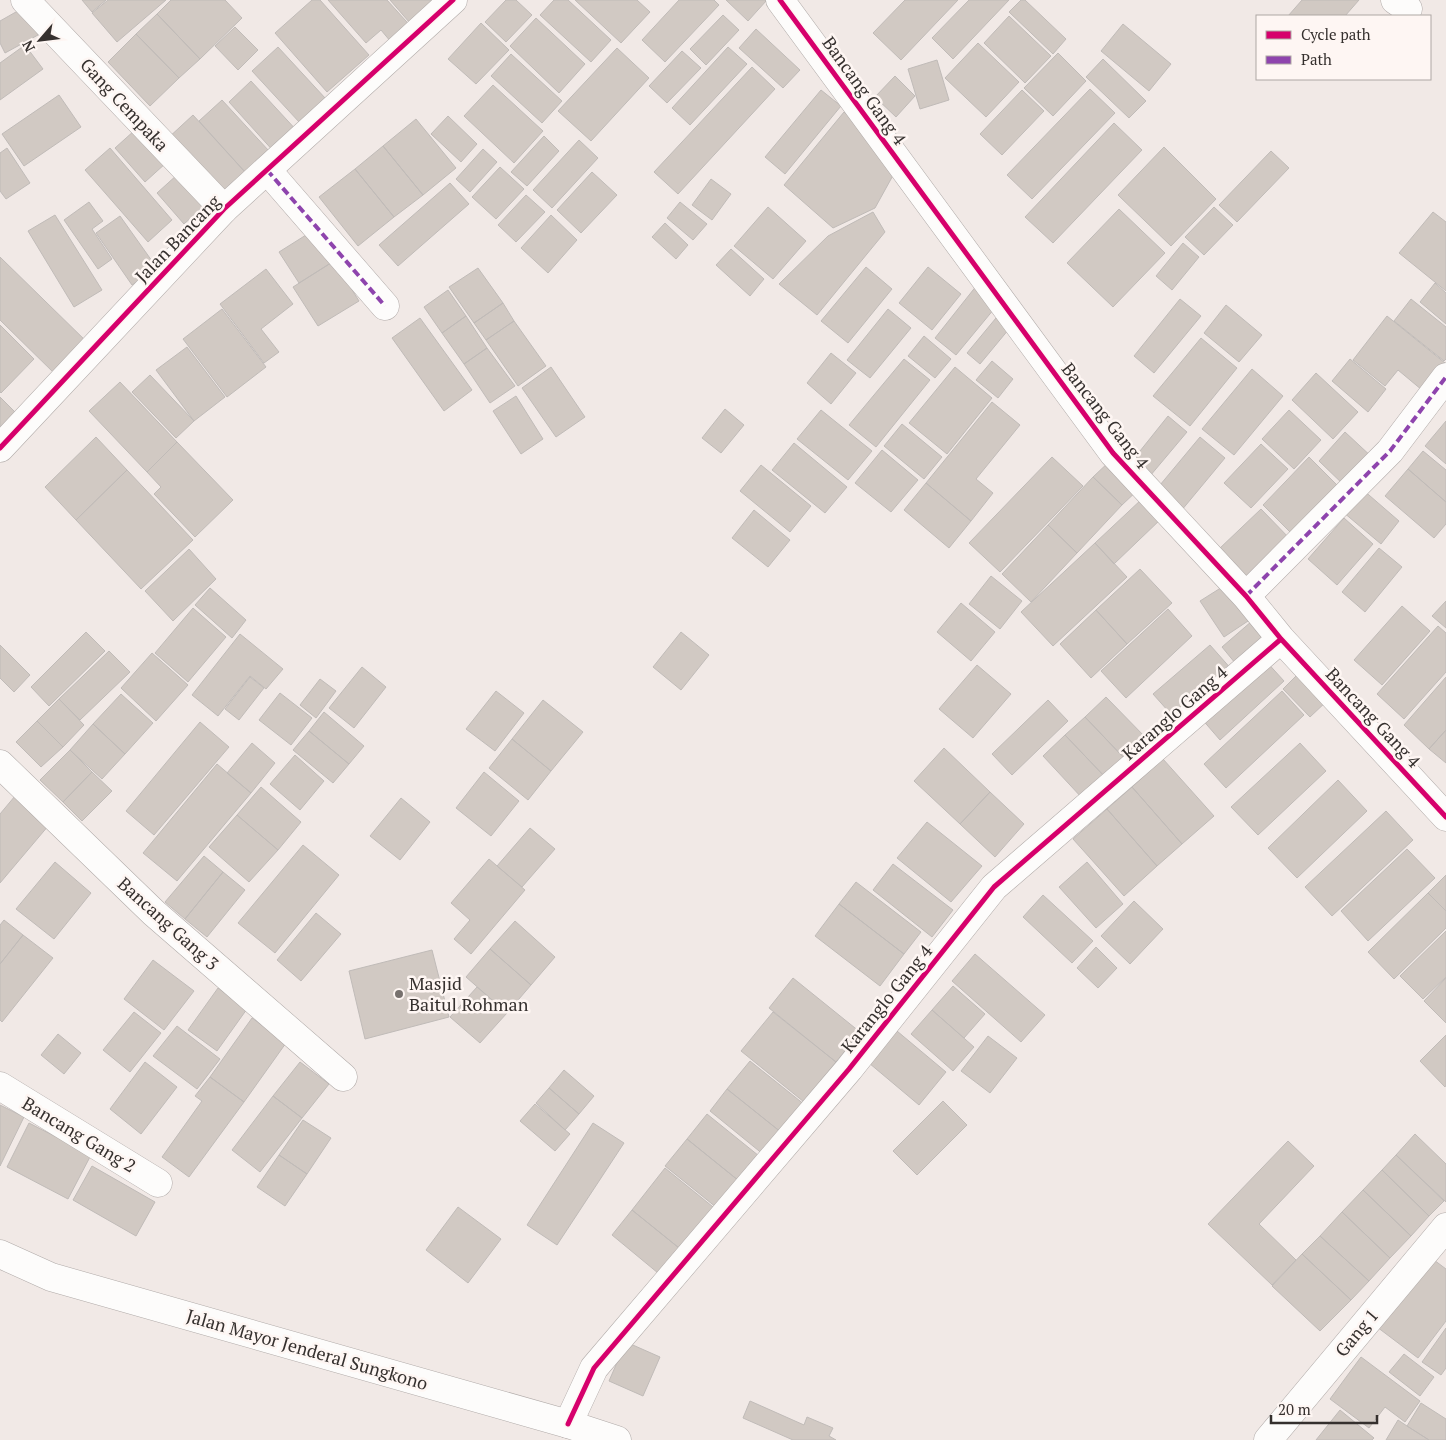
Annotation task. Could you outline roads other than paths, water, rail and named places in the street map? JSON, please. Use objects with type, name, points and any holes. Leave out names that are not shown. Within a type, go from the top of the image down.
[{"type":"street","name":"Gang Cempaka","points":[[25,0],[224,209]]},
{"type":"street","name":"Jalan Bancang","points":[[0,448],[224,209],[454,0]]},
{"type":"street","name":"Bancang Gang 4","points":[[780,0],[1113,453],[1246,596],[1281,639],[1446,817]]},
{"type":"street","points":[[267,170],[385,306]]},
{"type":"street","points":[[1246,596],[1390,451],[1446,377]]},
{"type":"street","name":"Karanglo Gang 4","points":[[568,1424],[594,1368],[849,1068],[994,887],[1281,639]]},
{"type":"street","name":"Bancang Gang 3","points":[[0,764],[154,913],[343,1077]]},
{"type":"street","name":"Bancang Gang 2","points":[[0,1086],[158,1183]]},
{"type":"street","name":"Gang 1","points":[[1268,1440],[1446,1227]]},
{"type":"street","name":"Jalan Mayor Jenderal Sungkono","points":[[0,1254],[51,1278],[568,1424],[617,1440]]},
{"type":"place","name":"Masjid Baitul Rohman","points":[[399,994]]}]
